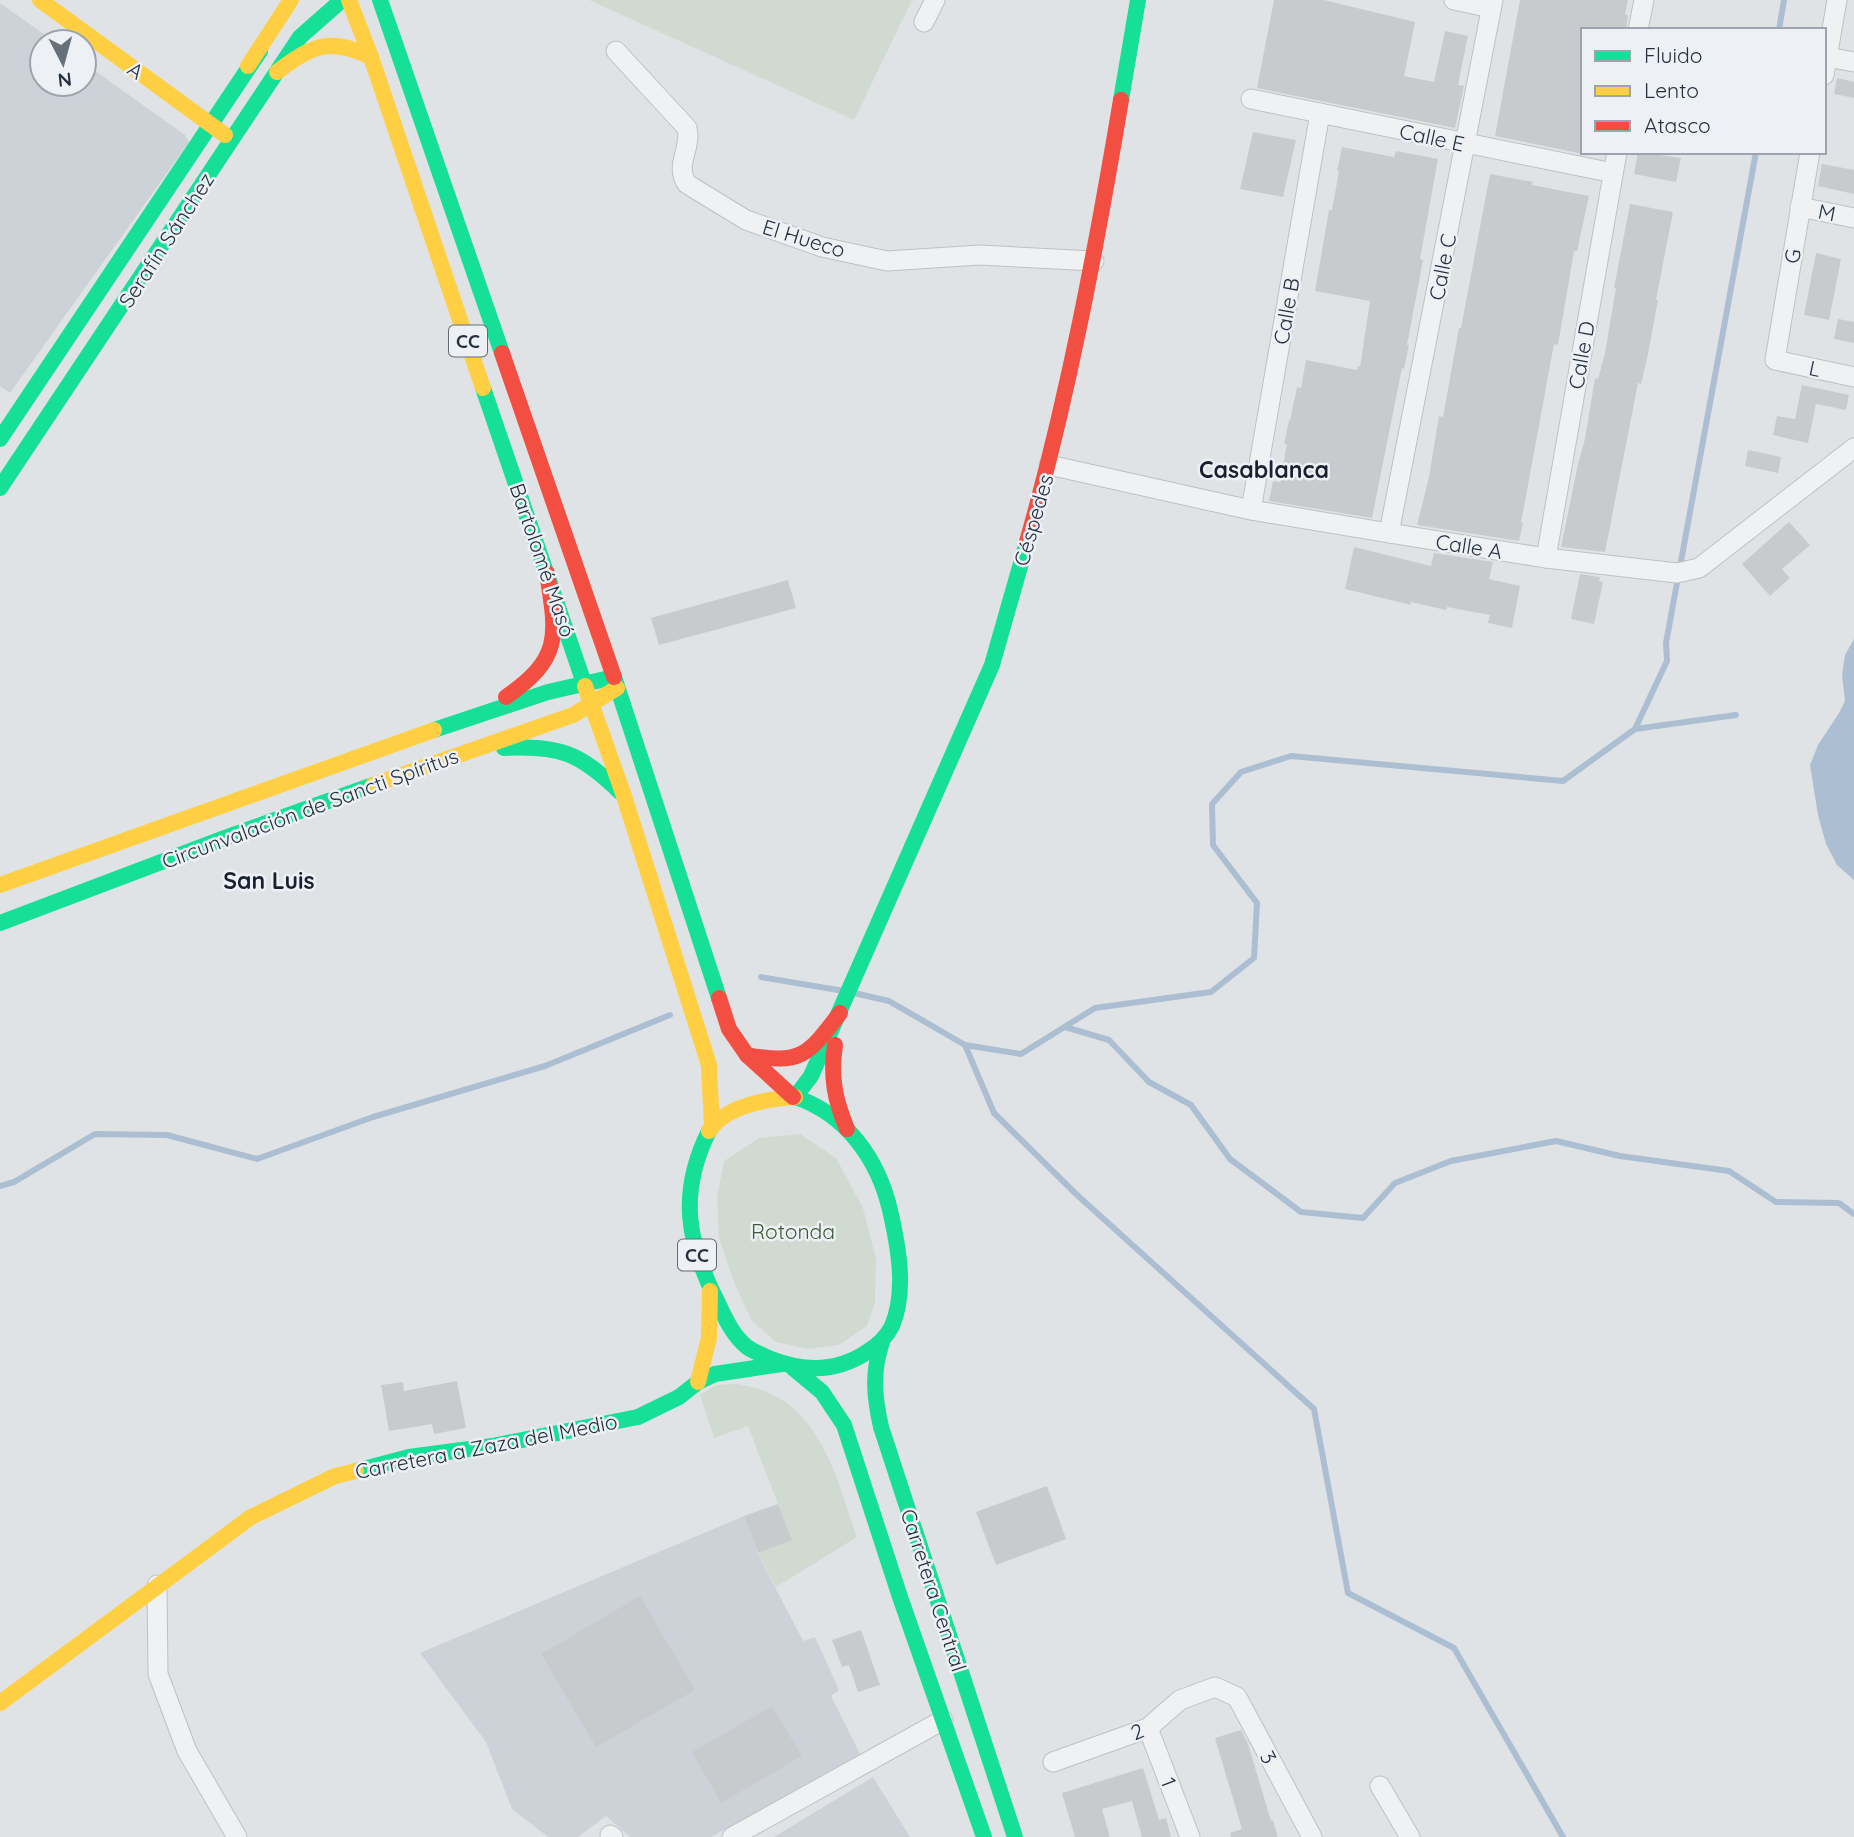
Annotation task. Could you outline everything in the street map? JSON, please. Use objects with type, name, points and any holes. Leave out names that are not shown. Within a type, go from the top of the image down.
[{"type":"main road","name":"A","points":[[40,0],[232,140]]},
{"type":"main road","points":[[248,66],[291,0]]},
{"type":"main road","name":"Serafín Sánchez","points":[[0,439],[212,124],[248,66],[303,0]]},
{"type":"main road","name":"Serafín Sánchez","points":[[0,488],[300,37],[342,0]]},
{"type":"main road","name":"Bartolomé Masó","points":[[349,0],[371,57],[624,796],[709,1065],[712,1126]]},
{"type":"main road","name":"Bartolomé Masó","points":[[380,0],[615,683],[729,1029],[747,1055],[794,1097]]},
{"type":"main road","name":"Céspedes","points":[[794,1097],[811,1076],[992,665],[1049,466],[1094,261],[1139,0]]},
{"type":"main road","points":[[277,72],[311,49],[334,43],[348,44],[371,57]]},
{"type":"main road","points":[[481,713],[517,691],[539,673],[550,654],[556,627],[547,573]]},
{"type":"main road","name":"Circunvalación de Sancti Spíritus","points":[[0,885],[481,713],[584,683],[615,683]]},
{"type":"main road","name":"Circunvalación de Sancti Spíritus","points":[[0,923],[185,853],[573,715],[591,704],[615,683]]},
{"type":"main road","points":[[447,759],[489,749],[536,745],[573,753],[597,768],[624,796]]},
{"type":"main road","points":[[747,1055],[771,1060],[798,1057],[813,1048],[842,1008]]},
{"type":"main road","name":"Céspedes","points":[[842,1008],[830,1073],[834,1099],[848,1130]]},
{"type":"main road","points":[[712,1126],[751,1104],[794,1097]]},
{"type":"main road","name":"CC","points":[[712,1126],[696,1157],[689,1194],[689,1220],[695,1251],[710,1289],[730,1326],[748,1348],[788,1366],[821,1370],[857,1360],[882,1342],[897,1315],[901,1279],[891,1215],[874,1165],[848,1130],[811,1101],[794,1097]]},
{"type":"main road","points":[[698,1382],[710,1343],[710,1289]]},
{"type":"main road","name":"Carretera Central","points":[[882,1342],[873,1366],[872,1390],[881,1427],[1016,1837]]},
{"type":"main road","name":"Carretera Central","points":[[788,1366],[822,1392],[844,1425],[984,1837]]},
{"type":"main road","name":"Carretera a Zaza del Medio","points":[[0,1703],[251,1517],[335,1476],[409,1457],[492,1446],[638,1417],[679,1397],[698,1382],[723,1372],[788,1366]]},
{"type":"street","points":[[924,22],[935,0]]},
{"type":"street","points":[[1454,0],[1492,4]]},
{"type":"street","points":[[1639,28],[1644,0]]},
{"type":"street","points":[[1837,0],[1826,66],[1854,62]]},
{"type":"street","name":"Calle C","points":[[1389,533],[1492,4]]},
{"type":"street","name":"El Hueco","points":[[615,51],[687,128],[689,143],[681,176],[687,184],[746,220],[822,247],[887,261],[980,255],[1094,261]]},
{"type":"street","name":"Calle E","points":[[1251,99],[1613,173]]},
{"type":"street","name":"Calle B","points":[[1251,510],[1320,113]]},
{"type":"street","name":"Calle D","points":[[1546,558],[1617,154]]},
{"type":"street","name":"G","points":[[1775,360],[1810,154]]},
{"type":"street","name":"M","points":[[1800,207],[1854,218]]},
{"type":"street","name":"L","points":[[1775,360],[1854,377]]},
{"type":"street","name":"Calle A","points":[[1049,466],[1251,510],[1546,558],[1681,573],[1699,568],[1854,448]]},
{"type":"street","points":[[157,1585],[158,1674],[187,1751],[237,1837]]},
{"type":"street","name":"2","points":[[1053,1762],[1148,1728],[1180,1700],[1215,1687]]},
{"type":"street","name":"3","points":[[1215,1687],[1237,1697],[1312,1837]]},
{"type":"street","points":[[732,1837],[943,1720]]},
{"type":"street","name":"1","points":[[1148,1728],[1191,1837]]},
{"type":"street","points":[[1380,1786],[1410,1837]]},
{"type":"shaded area","points":[[0,3],[35,28],[28,28],[28,98],[98,98],[98,73],[185,135],[189,142],[10,393],[0,386]]},
{"type":"shaded area","points":[[744,1516],[758,1554],[803,1641],[815,1637],[839,1690],[831,1696],[860,1754],[711,1837],[630,1837],[606,1816],[578,1837],[548,1837],[512,1809],[486,1742],[420,1653]]},
{"type":"shaded area","points":[[873,1777],[910,1837],[774,1837]]},
{"type":"green space","points":[[589,0],[912,0],[854,120]]},
{"type":"green space","name":"Rotonda","points":[[800,1134],[836,1158],[863,1208],[876,1259],[875,1303],[867,1326],[839,1345],[808,1349],[776,1342],[752,1321],[735,1285],[719,1238],[717,1197],[724,1161],[759,1138]]},
{"type":"green space","points":[[737,1384],[769,1393],[788,1404],[803,1418],[827,1455],[857,1537],[776,1587],[758,1553],[792,1540],[748,1426],[714,1438],[700,1395],[716,1385]]},
{"type":"water","points":[[1854,639],[1854,880],[1837,865],[1826,844],[1810,765],[1818,745],[1845,701],[1842,675],[1845,655]]},
{"type":"building","points":[[1274,0],[1324,0],[1415,22],[1404,76],[1434,82],[1445,31],[1468,36],[1458,85],[1464,86],[1455,128],[1257,88]]},
{"type":"building","points":[[1520,0],[1628,0],[1626,28],[1581,28],[1581,154],[1495,136]]},
{"type":"building","points":[[1837,78],[1854,82],[1854,98],[1834,94]]},
{"type":"building","points":[[1253,132],[1296,140],[1283,197],[1240,189]]},
{"type":"building","points":[[1342,147],[1394,157],[1396,151],[1438,159],[1420,259],[1423,260],[1409,345],[1372,518],[1269,501],[1273,481],[1280,482],[1289,420],[1297,387],[1301,388],[1306,360],[1357,370],[1358,366],[1360,367],[1370,301],[1315,291]]},
{"type":"building","points":[[1638,154],[1681,158],[1676,182],[1634,174]]},
{"type":"building","points":[[1822,164],[1854,170],[1854,194],[1818,186]]},
{"type":"building","points":[[1490,174],[1589,196],[1577,251],[1574,251],[1558,345],[1554,344],[1519,541],[1417,525],[1429,477],[1439,416],[1443,417]]},
{"type":"building","points":[[1630,204],[1673,212],[1648,354],[1641,384],[1638,383],[1605,552],[1561,547],[1585,439],[1595,378],[1598,379],[1605,353]]},
{"type":"building","points":[[1816,253],[1841,259],[1829,320],[1804,315]]},
{"type":"building","points":[[1838,319],[1854,322],[1854,343],[1834,339]]},
{"type":"building","points":[[1802,385],[1849,395],[1846,410],[1816,404],[1808,443],[1773,435],[1777,416],[1795,419]]},
{"type":"building","points":[[1748,450],[1781,457],[1778,473],[1745,466]]},
{"type":"building","points":[[1789,522],[1810,545],[1782,569],[1790,578],[1770,596],[1742,564]]},
{"type":"building","points":[[1354,547],[1431,566],[1434,553],[1493,562],[1489,579],[1520,586],[1512,628],[1488,623],[1490,615],[1447,607],[1446,610],[1411,602],[1411,605],[1345,589]]},
{"type":"building","points":[[1580,574],[1600,577],[1599,581],[1603,582],[1594,624],[1571,619]]},
{"type":"building","points":[[788,580],[796,608],[659,645],[651,618]]},
{"type":"building","points":[[457,1381],[466,1428],[434,1434],[432,1424],[389,1431],[381,1385],[403,1382],[404,1391]]},
{"type":"building","points":[[1047,1486],[1066,1539],[996,1565],[976,1512]]},
{"type":"building","points":[[778,1504],[792,1540],[758,1553],[744,1516]]},
{"type":"building","points":[[640,1596],[695,1690],[596,1747],[541,1654]]},
{"type":"building","points":[[861,1630],[880,1685],[858,1692],[849,1665],[842,1667],[832,1640]]},
{"type":"building","points":[[772,1706],[802,1756],[721,1803],[692,1752]]},
{"type":"building","points":[[1241,1730],[1278,1837],[1231,1837],[1230,1833],[1242,1829],[1215,1738]]},
{"type":"building","points":[[1143,1768],[1159,1820],[1166,1818],[1171,1837],[1142,1837],[1132,1801],[1102,1809],[1110,1837],[1075,1837],[1062,1793]]},
{"type":"waterway","points":[[1779,28],[1784,0]]},
{"type":"waterway","points":[[1635,729],[1667,661],[1666,643],[1756,154]]},
{"type":"waterway","points":[[854,993],[889,1001],[965,1045],[1021,1054],[1095,1008],[1211,992],[1254,958],[1257,903],[1213,845],[1212,804],[1241,772],[1291,756],[1563,781],[1635,729],[1736,715]]},
{"type":"waterway","points":[[761,977],[844,991]]},
{"type":"waterway","points":[[0,1186],[14,1182],[95,1134],[167,1135],[257,1159],[373,1117],[545,1066],[670,1015]]},
{"type":"waterway","points":[[1065,1027],[1109,1040],[1149,1082],[1191,1105],[1230,1159],[1301,1212],[1363,1218],[1395,1183],[1451,1161],[1556,1141],[1620,1156],[1729,1171],[1776,1202],[1839,1203],[1854,1214]]},
{"type":"waterway","points":[[965,1045],[994,1113],[1076,1194],[1314,1409],[1348,1593],[1454,1648],[1563,1837]]},
{"type":"traffic: fast","points":[[0,488],[300,37],[342,0]]},
{"type":"traffic: fast","points":[[380,0],[502,353]]},
{"type":"traffic: fast","points":[[1121,100],[1138,0]]},
{"type":"traffic: fast","points":[[0,439],[260,51]]},
{"type":"traffic: fast","points":[[483,388],[584,683]]},
{"type":"traffic: fast","points":[[795,1097],[811,1076],[992,665],[1027,542]]},
{"type":"traffic: fast","points":[[434,730],[548,692],[614,677],[719,998]]},
{"type":"traffic: fast","points":[[504,748],[540,748],[568,754],[593,768],[620,792]]},
{"type":"traffic: fast","points":[[0,923],[373,785]]},
{"type":"traffic: fast","points":[[709,1131],[693,1176],[690,1218],[699,1260],[730,1326],[747,1347],[783,1363],[820,1368],[856,1359],[884,1338],[897,1312],[900,1268],[890,1210],[877,1173],[857,1141],[830,1115],[795,1097]]},
{"type":"traffic: fast","points":[[882,1342],[875,1384],[881,1427],[1015,1837]]},
{"type":"traffic: fast","points":[[356,1471],[409,1457],[492,1446],[638,1417],[679,1397],[698,1382],[715,1374],[782,1364]]},
{"type":"traffic: fast","points":[[793,1368],[822,1392],[844,1425],[900,1597],[984,1837]]},
{"type":"traffic: slow","points":[[40,0],[225,135]]},
{"type":"traffic: slow","points":[[248,66],[291,0]]},
{"type":"traffic: slow","points":[[349,0],[371,57],[483,388]]},
{"type":"traffic: slow","points":[[277,72],[301,55],[322,47],[344,47],[371,57]]},
{"type":"traffic: slow","points":[[585,686],[624,796],[709,1065],[712,1126]]},
{"type":"traffic: slow","points":[[373,785],[573,715],[617,688]]},
{"type":"traffic: slow","points":[[0,885],[434,730]]},
{"type":"traffic: slow","points":[[709,1131],[716,1122],[736,1109],[795,1097]]},
{"type":"traffic: slow","points":[[698,1382],[709,1338],[710,1291]]},
{"type":"traffic: slow","points":[[0,1703],[251,1517],[335,1476],[356,1471]]},
{"type":"traffic: jam","points":[[1027,542],[1080,322],[1121,100]]},
{"type":"traffic: jam","points":[[502,353],[614,677]]},
{"type":"traffic: jam","points":[[506,697],[537,670],[551,644],[553,613],[547,573]]},
{"type":"traffic: jam","points":[[719,998],[729,1029],[747,1055],[793,1097]]},
{"type":"traffic: jam","points":[[747,1055],[780,1059],[802,1054],[820,1039],[840,1013]]},
{"type":"traffic: jam","points":[[835,1045],[835,1088],[847,1129]]},
{"type":"district","name":"Casablanca","points":[[1264,469]]},
{"type":"district","name":"San Luis","points":[[269,880]]}]
